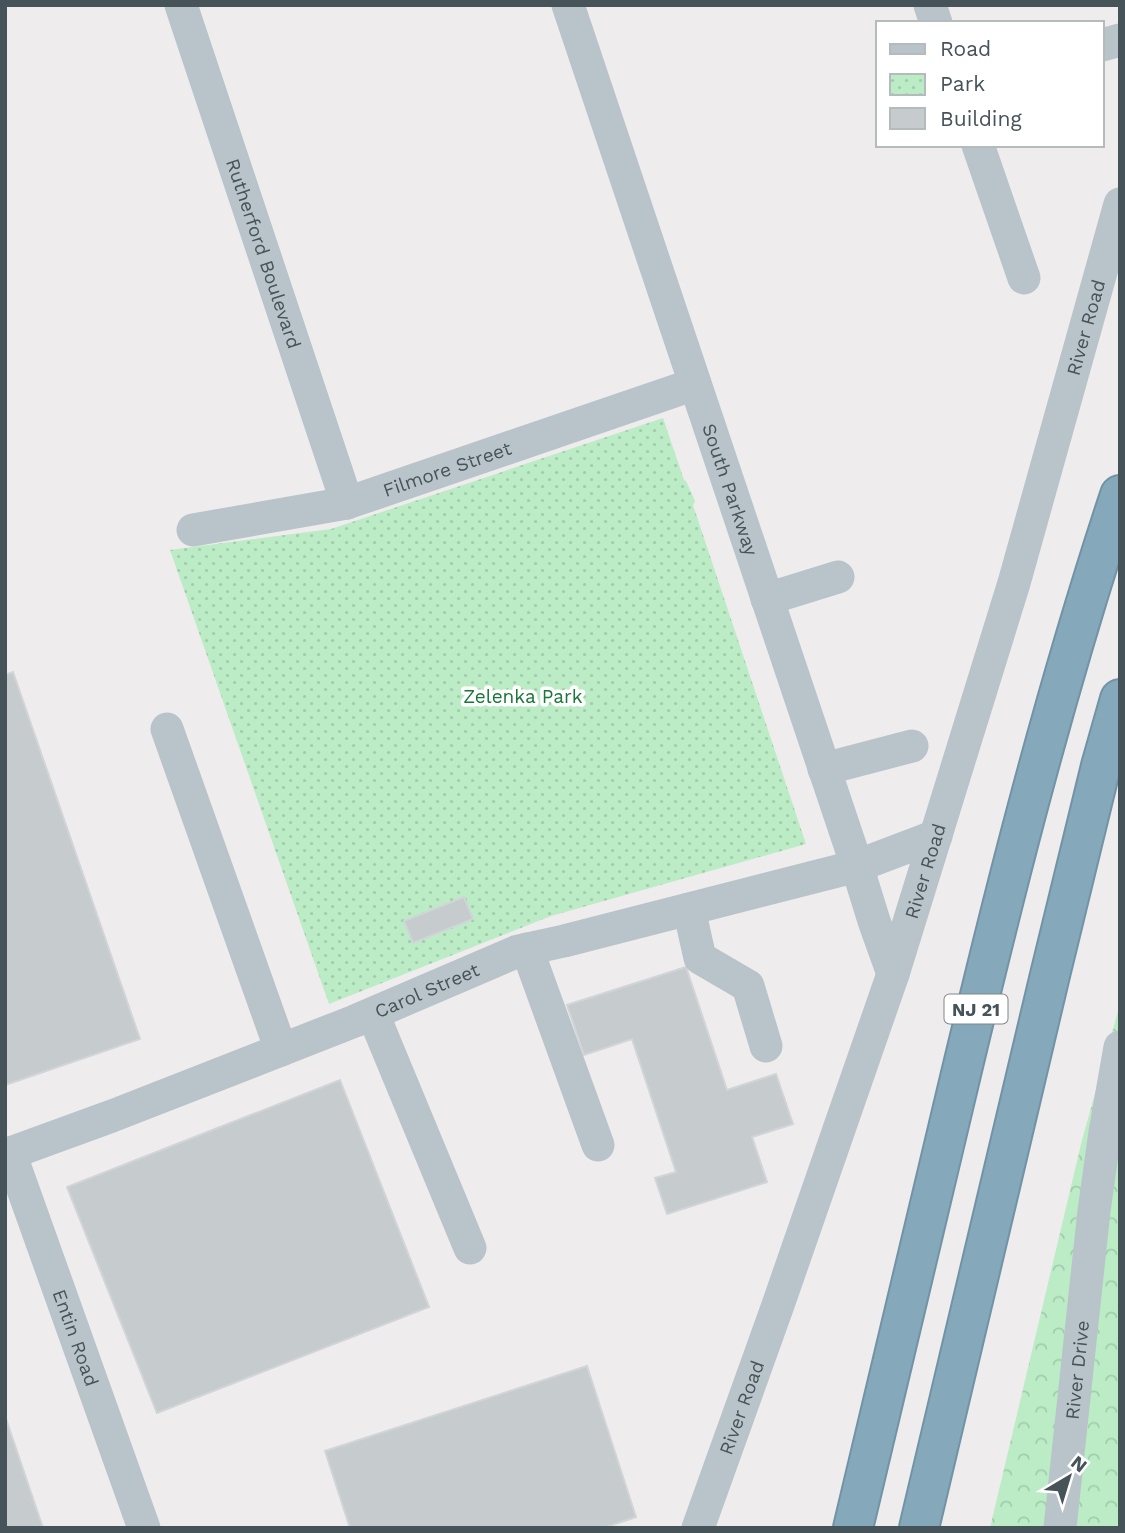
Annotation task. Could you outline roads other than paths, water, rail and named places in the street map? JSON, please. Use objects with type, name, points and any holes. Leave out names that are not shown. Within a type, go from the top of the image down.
[{"type":"highway","name":"NJ 21","points":[[853,1528],[1011,870],[1071,649],[1120,495]]},
{"type":"highway","points":[[919,1528],[1047,987],[1120,699]]},
{"type":"highway","points":[[1101,766],[1120,720]]},
{"type":"street","name":"Rutherford Boulevard","points":[[181,5],[348,503]]},
{"type":"street","name":"South Parkway","points":[[568,5],[893,974]]},
{"type":"street","points":[[979,147],[1024,278]]},
{"type":"street","name":"River Road","points":[[698,1528],[893,974],[1014,583],[1120,204]]},
{"type":"street","name":"Filmore Street","points":[[193,530],[348,503],[695,384]]},
{"type":"street","points":[[768,599],[838,577]]},
{"type":"street","points":[[167,729],[281,1050]]},
{"type":"street","points":[[824,769],[912,746]]},
{"type":"street","name":"Carol Street","points":[[8,1154],[373,1014],[518,951],[857,866],[936,836]]},
{"type":"street","points":[[689,909],[700,958],[748,986],[766,1046]]},
{"type":"street","points":[[527,949],[598,1145]]},
{"type":"street","points":[[373,1014],[470,1248]]},
{"type":"street","name":"River Drive","points":[[1060,1528],[1094,1211],[1120,1047]]},
{"type":"street","name":"Entin Road","points":[[8,1154],[144,1528]]},
{"type":"park label","name":"Zelenka Park","points":[[523,696]]}]
